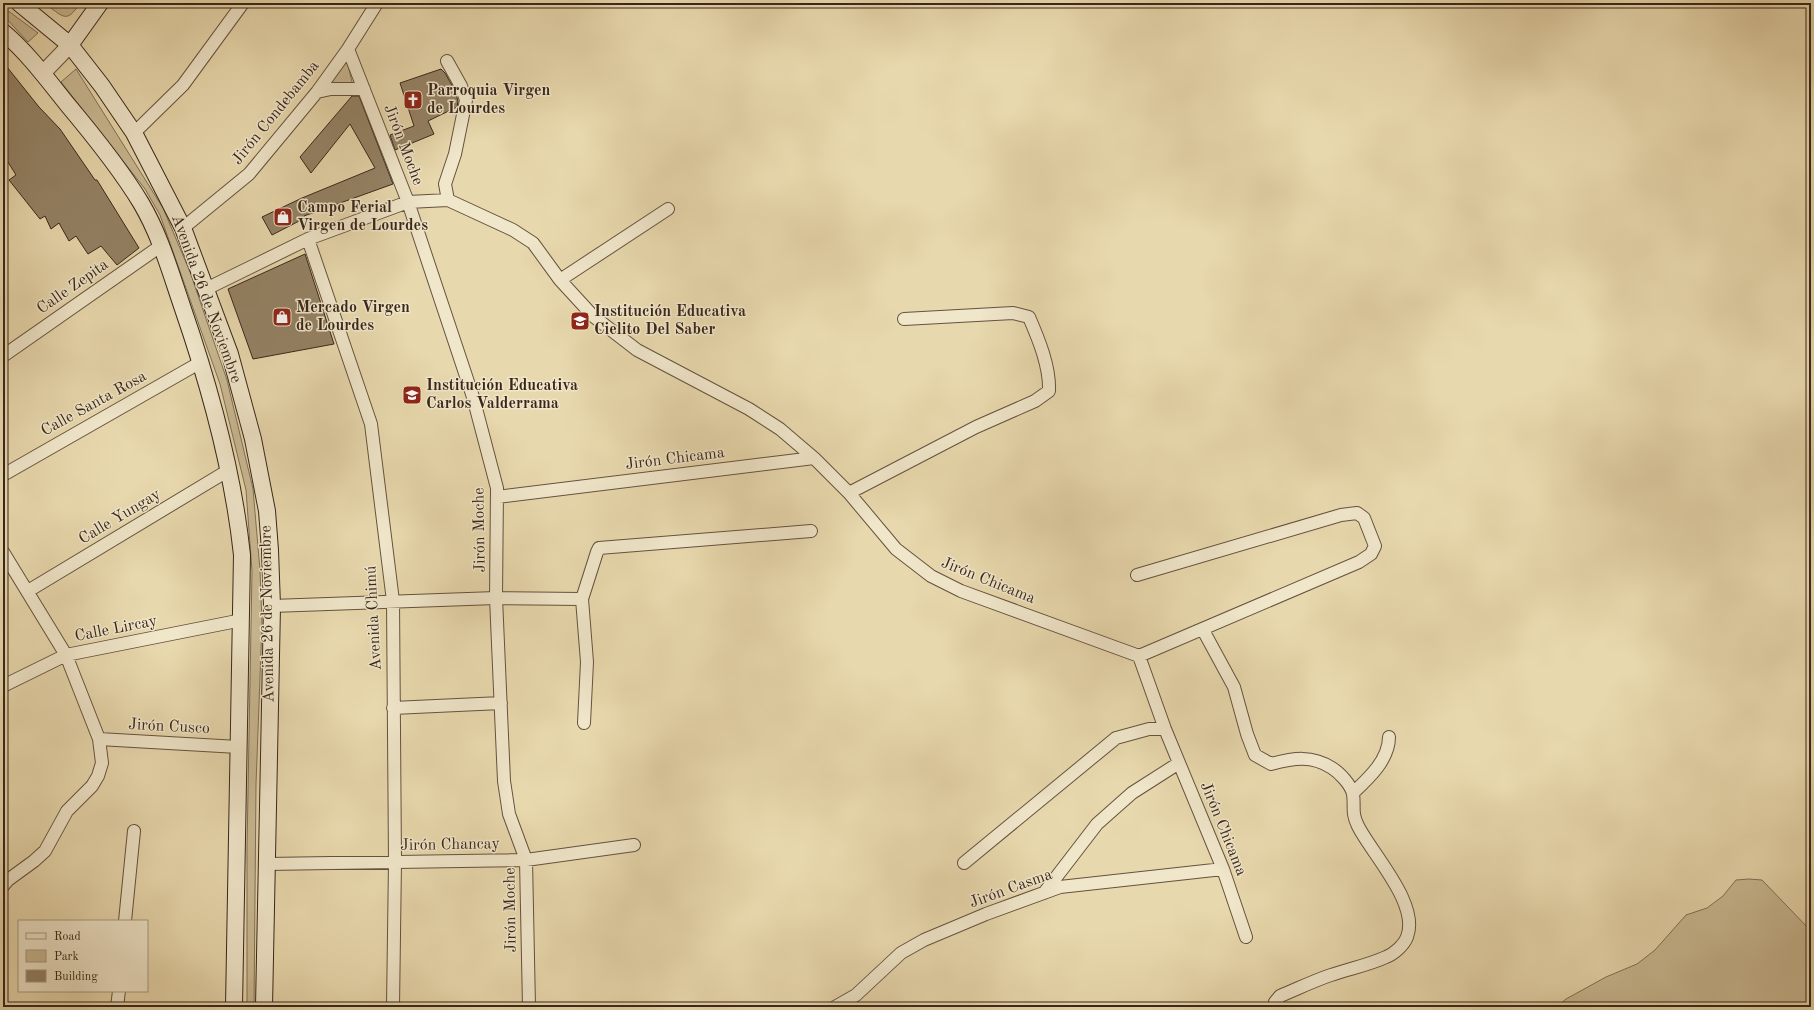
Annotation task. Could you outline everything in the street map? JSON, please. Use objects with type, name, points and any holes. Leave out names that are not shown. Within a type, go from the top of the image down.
[{"type":"main road","name":"Avenida 26 de Noviembre","points":[[19,3],[70,45],[102,86],[134,133],[183,228],[230,354],[253,439],[267,511],[272,606],[264,1007]]},
{"type":"main road","points":[[70,45],[100,3]]},
{"type":"main road","name":"Avenida 26 de Noviembre","points":[[3,32],[43,73],[130,187],[162,244],[201,362],[229,470],[237,514],[242,555],[234,1007]]},
{"type":"street","points":[[134,133],[183,85],[243,3]]},
{"type":"street","name":"Jirón Condebamba","points":[[183,228],[249,174],[317,92],[348,48],[376,3]]},
{"type":"street","points":[[43,73],[70,45]]},
{"type":"street","name":"Jirón Moche","points":[[348,48],[408,202],[472,397],[497,488],[496,598],[504,781],[509,814],[526,860],[529,1007]]},
{"type":"street","points":[[447,61],[461,86],[466,100],[455,154],[445,184],[448,200]]},
{"type":"street","points":[[317,92],[331,88],[364,89]]},
{"type":"street","points":[[206,289],[308,239],[408,202],[448,200],[513,230],[533,243],[560,280],[593,316],[637,350],[749,409],[780,429],[814,458]]},
{"type":"street","points":[[560,280],[668,209]]},
{"type":"street","name":"Avenida Chimú","points":[[308,239],[371,424],[393,601],[395,862],[393,1007]]},
{"type":"street","name":"Calle Zepita","points":[[3,356],[162,244]]},
{"type":"street","points":[[849,493],[976,427],[1035,401],[1049,392],[1048,373],[1038,337],[1030,317],[1013,313],[904,319]]},
{"type":"street","name":"Calle Santa Rosa","points":[[3,474],[201,362]]},
{"type":"street","name":"Jirón Chicama","points":[[497,497],[814,458],[849,493],[896,549],[931,576],[961,590],[1139,656],[1165,728],[1223,869],[1246,938]]},
{"type":"street","name":"Calle Yungay","points":[[28,591],[229,470]]},
{"type":"street","points":[[1137,574],[1341,515],[1357,513],[1364,518],[1375,546],[1371,554],[1359,562],[1203,630],[1139,656]]},
{"type":"street","points":[[584,723],[587,662],[582,599],[599,548],[811,531]]},
{"type":"street","points":[[3,552],[66,655],[99,739],[102,763],[98,776],[92,786],[67,811],[45,851],[8,880],[3,886]]},
{"type":"street","points":[[272,606],[496,598],[582,599]]},
{"type":"street","name":"Calle Lircay","points":[[3,686],[66,655],[242,620]]},
{"type":"street","points":[[1203,630],[1234,687],[1247,734],[1256,755],[1271,764],[1294,758],[1317,760],[1333,768],[1343,778],[1353,793],[1352,813],[1358,827],[1397,885],[1409,919],[1407,937],[1396,952],[1385,958],[1329,976],[1280,996],[1275,1002],[1275,1007]]},
{"type":"street","points":[[393,708],[501,703]]},
{"type":"street","points":[[964,863],[1089,758],[1116,738],[1149,729],[1165,728]]},
{"type":"street","points":[[1353,793],[1368,779],[1381,762],[1389,744],[1389,737]]},
{"type":"street","name":"Jirón Cusco","points":[[99,739],[238,747]]},
{"type":"street","points":[[1044,893],[1097,824],[1132,793],[1179,762]]},
{"type":"street","points":[[125,920],[134,831]]},
{"type":"street","name":"Jirón Chancay","points":[[266,864],[526,860],[634,845]]},
{"type":"street","name":"Jirón Casma","points":[[835,1007],[856,995],[901,954],[924,940],[986,914],[1060,887],[1223,869]]},
{"type":"street","points":[[117,1007],[119,992]]},
{"type":"green space","points":[[44,3],[80,3],[71,14],[64,16],[60,15]]},
{"type":"green space","points":[[3,7],[38,33],[28,42],[3,15]]},
{"type":"green space","points":[[347,61],[353,86],[331,83]]},
{"type":"green space","points":[[76,69],[163,208],[190,272],[227,380],[253,489],[260,570],[262,624],[256,784],[254,1007],[247,1007],[247,848],[252,571],[246,490],[220,384],[160,215],[145,189],[61,82]]},
{"type":"green space","points":[[1736,880],[1762,880],[1811,931],[1811,1007],[1554,1007],[1606,977],[1637,964],[1655,950],[1686,915],[1707,908],[1723,896]]},
{"type":"building","points":[[3,62],[39,107],[60,129],[95,180],[97,180],[139,248],[117,265],[101,246],[88,254],[76,236],[69,241],[59,223],[51,229],[45,216],[40,219],[9,180],[16,175],[3,154]]},
{"type":"building","points":[[441,69],[454,89],[458,101],[457,107],[428,121],[434,134],[395,150],[390,135],[414,126],[400,83]]},
{"type":"building","points":[[352,96],[359,96],[393,184],[304,216],[305,218],[272,235],[262,217],[302,198],[375,168],[350,124],[311,173],[300,157]]},
{"type":"building","name":"Mercado Virgen de Lourdes","points":[[305,254],[334,344],[253,359],[228,289]]},
{"type":"place","name":"Parroquia Virgen de Lourdes","points":[[413,100]]},
{"type":"place","name":"Campo Ferial Virgen de Lourdes","points":[[283,217]]},
{"type":"place","name":"Mercado Virgen de Lourdes","points":[[282,317]]},
{"type":"place","name":"Institución Educativa Cielito Del Saber","points":[[580,321]]},
{"type":"place","name":"Institución Educativa Carlos Valderrama","points":[[412,395]]}]
